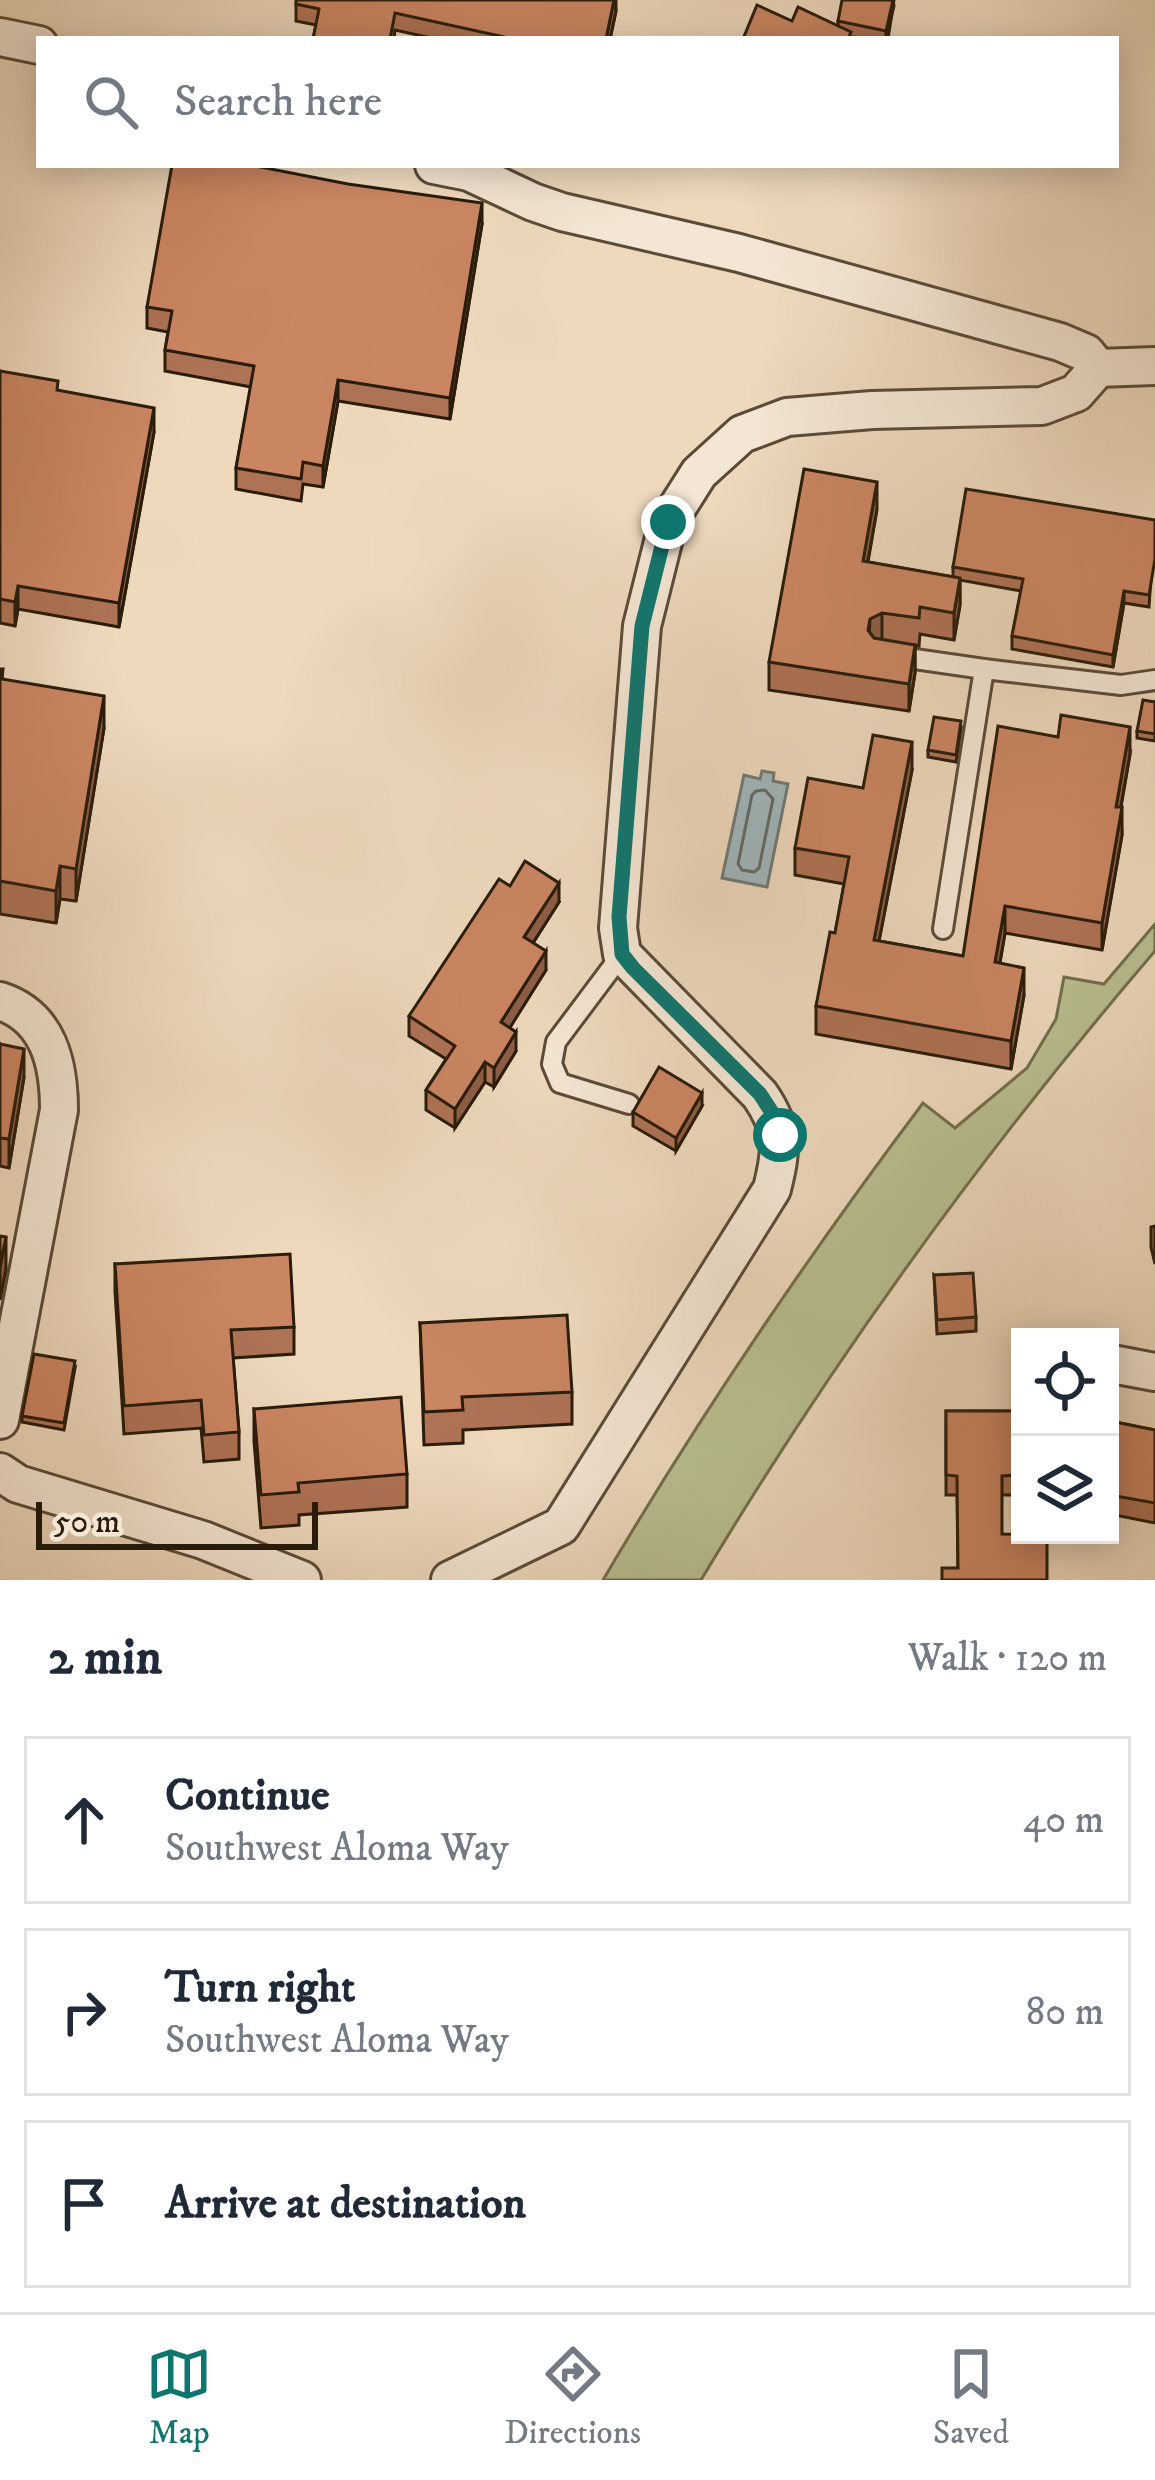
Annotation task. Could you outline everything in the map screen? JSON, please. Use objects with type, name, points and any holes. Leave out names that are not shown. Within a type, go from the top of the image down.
[{"type":"street","points":[[0,37],[36,44]]},
{"type":"street","points":[[449,168],[470,172],[562,212],[739,253],[1060,342],[1086,353],[1098,368]]},
{"type":"street","points":[[450,1580],[561,1526],[772,1189],[779,1160],[780,1135],[760,1094],[622,954],[619,917],[642,626],[668,522],[699,473],[742,434],[787,416],[1042,406],[1076,393],[1098,368],[1155,367]]},
{"type":"street","points":[[0,1001],[15,1006],[45,1035],[59,1072],[59,1110],[0,1420]]},
{"type":"street","points":[[1119,1365],[1155,1372]]},
{"type":"street","points":[[0,1472],[18,1484],[203,1540],[302,1580]]},
{"type":"lane","points":[[881,654],[1121,685],[1155,680]]},
{"type":"lane","points":[[943,929],[984,669]]},
{"type":"lane","points":[[622,954],[556,1042],[552,1064],[560,1083],[629,1104]]},
{"type":"green space","points":[[1155,924],[1155,951],[1032,1101],[915,1256],[804,1416],[701,1580],[603,1580],[756,1337],[923,1103],[955,1128],[1027,1068],[1056,1019],[1064,977],[1104,984]]},
{"type":"water","points":[[762,771],[774,773],[773,781],[788,784],[767,887],[722,878],[744,775],[760,779]]},
{"type":"building","points":[[296,0],[614,0],[607,36],[499,36],[395,13],[391,36],[314,36],[319,9],[296,4]]},
{"type":"building","points":[[842,0],[893,0],[886,31],[838,21]]},
{"type":"building","points":[[757,5],[792,21],[798,7],[851,32],[849,36],[744,36]]},
{"type":"building","points":[[171,168],[265,168],[482,203],[450,398],[338,380],[323,466],[303,462],[301,479],[236,468],[254,366],[165,350],[172,311],[147,307]]},
{"type":"building","points":[[0,371],[58,381],[57,390],[154,408],[119,603],[18,586],[15,602],[0,599]]},
{"type":"building","points":[[804,469],[877,482],[863,561],[960,578],[954,613],[920,607],[919,618],[882,613],[870,619],[868,630],[874,638],[915,645],[909,684],[769,662]]},
{"type":"building","points":[[966,489],[1155,520],[1149,595],[1124,591],[1113,655],[1012,636],[1023,579],[953,567]]},
{"type":"building","points":[[0,669],[2,679],[104,696],[76,869],[60,866],[56,891],[0,881]]},
{"type":"building","points":[[1143,700],[1155,702],[1155,734],[1137,731]]},
{"type":"building","points":[[1061,715],[1130,727],[1116,807],[1122,807],[1102,923],[1005,906],[995,962],[1024,968],[1011,1041],[816,1006],[849,857],[795,848],[808,778],[863,788],[873,735],[912,742],[874,940],[963,956],[998,726],[1058,737]]},
{"type":"building","points":[[934,717],[961,721],[956,755],[928,750]]},
{"type":"building","points":[[525,861],[559,883],[524,937],[546,951],[501,1022],[516,1032],[494,1068],[485,1062],[455,1109],[426,1090],[455,1046],[409,1016],[499,879],[510,886]]},
{"type":"building","points":[[0,1044],[24,1049],[9,1139],[0,1138]]},
{"type":"building","points":[[659,1067],[702,1093],[676,1138],[633,1112]]},
{"type":"building","points":[[0,1236],[6,1237],[0,1267]]},
{"type":"building","points":[[290,1254],[294,1327],[231,1330],[239,1432],[204,1435],[201,1400],[124,1406],[115,1264]]},
{"type":"building","points":[[973,1273],[976,1317],[937,1320],[934,1275]]},
{"type":"building","points":[[567,1315],[572,1392],[462,1397],[463,1410],[424,1412],[420,1323]]},
{"type":"building","points":[[34,1354],[75,1361],[64,1423],[22,1416]]},
{"type":"building","points":[[401,1397],[407,1474],[298,1483],[299,1492],[261,1495],[254,1409]]},
{"type":"building","points":[[946,1411],[1011,1411],[1011,1475],[1002,1476],[1002,1534],[1011,1534],[1011,1544],[1047,1544],[1047,1580],[942,1580],[942,1568],[958,1568],[957,1476],[946,1475]]},
{"type":"building","points":[[1119,1423],[1155,1430],[1155,1503],[1119,1497]]},
{"type":"route","points":[[668,522],[642,626],[618,928],[622,954],[760,1094],[780,1135]]}]
